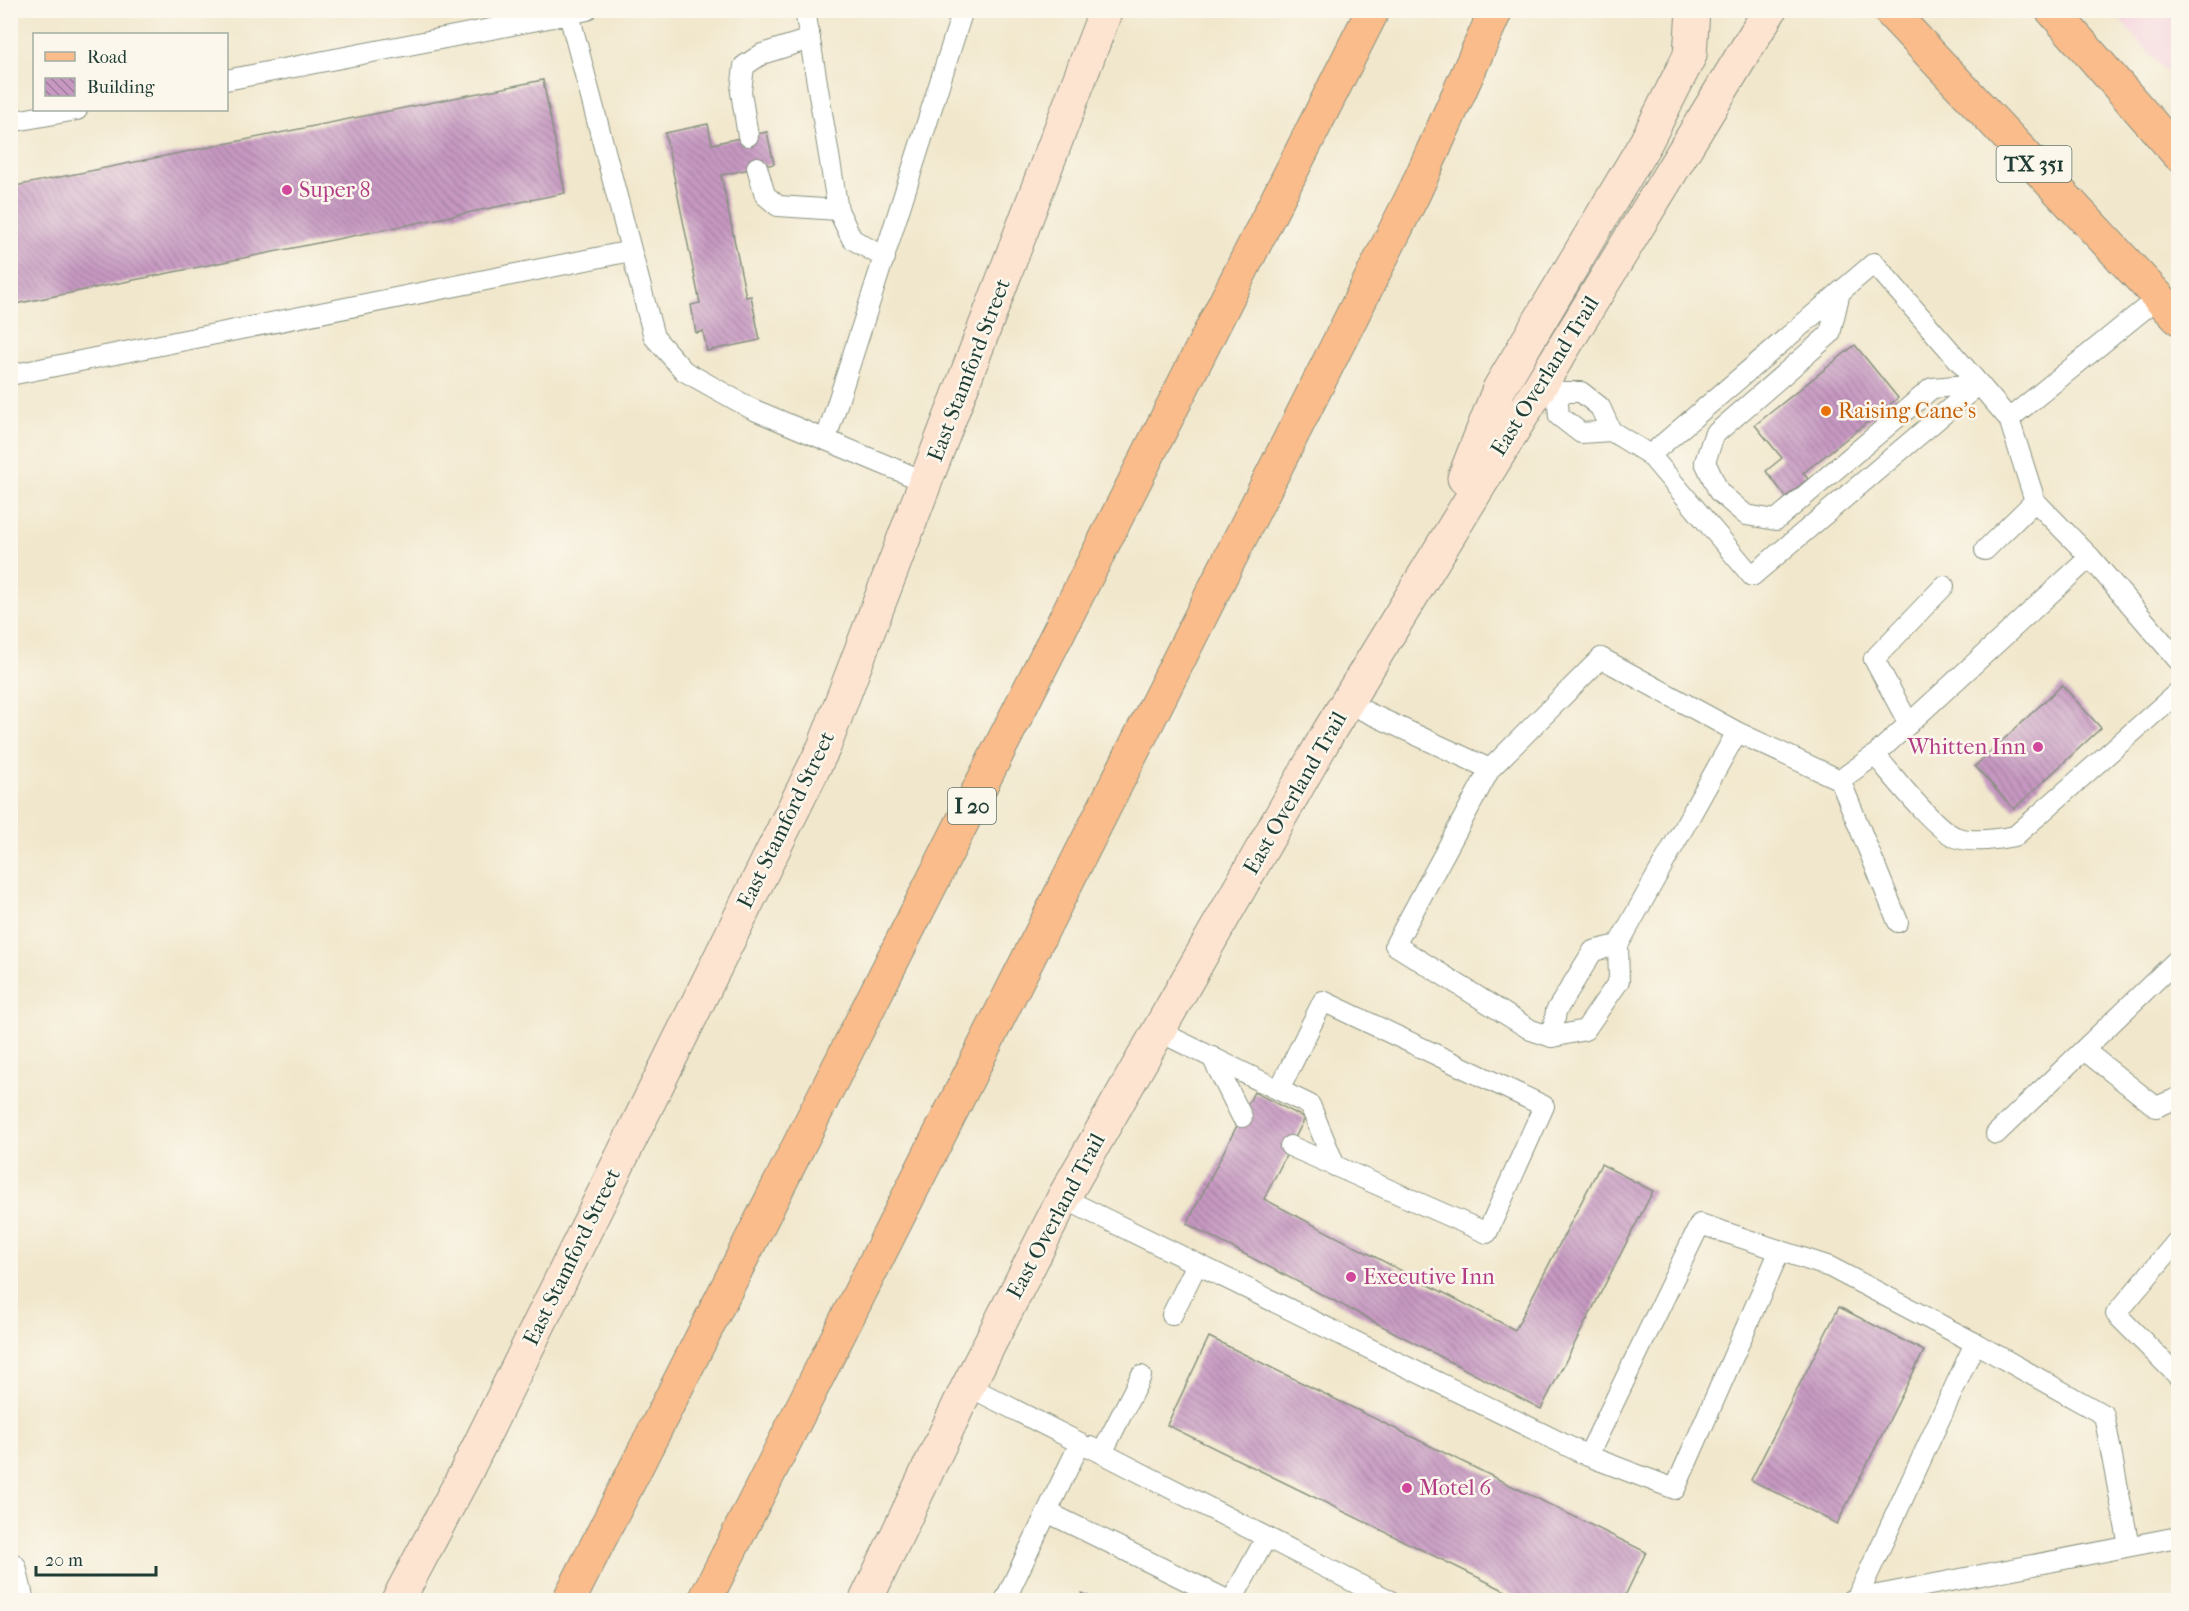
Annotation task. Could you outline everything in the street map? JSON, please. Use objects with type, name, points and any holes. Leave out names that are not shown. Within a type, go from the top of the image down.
[{"type":"main road","name":"East Stamford Street","points":[[399,1600],[465,1474],[824,747],[1106,10]]},
{"type":"main road","name":"I 20","points":[[569,1600],[1373,10]]},
{"type":"main road","points":[[705,1600],[1415,191],[1496,10]]},
{"type":"main road","points":[[1427,569],[1499,389],[1646,142],[1690,55],[1693,10]]},
{"type":"main road","name":"East Overland Trail","points":[[866,1600],[968,1386],[1063,1198],[1347,703],[1427,569],[1549,387],[1770,10]]},
{"type":"main road","name":"TX 351","points":[[1889,10],[2169,308]]},
{"type":"main road","points":[[2052,10],[2178,154]]},
{"type":"street","points":[[10,1569],[17,1600]]},
{"type":"lane","points":[[805,10],[838,210],[852,239],[885,258]]},
{"type":"lane","points":[[826,439],[963,10]]},
{"type":"lane","points":[[228,80],[578,12],[631,251],[654,337],[684,371],[752,409],[926,482]]},
{"type":"lane","points":[[748,136],[741,92],[744,66],[762,54],[810,39]]},
{"type":"lane","points":[[10,122],[71,111]]},
{"type":"lane","points":[[757,167],[765,195],[778,206],[838,210]]},
{"type":"lane","points":[[10,375],[631,251]]},
{"type":"lane","points":[[1650,455],[1874,263],[2009,419],[2035,501],[2090,557],[2178,660]]},
{"type":"lane","points":[[1840,292],[1830,334],[1714,435],[1705,462],[1719,492],[1746,515],[1776,520],[1932,388],[1979,384]]},
{"type":"lane","points":[[2009,419],[2169,308]]},
{"type":"lane","points":[[1611,431],[1581,433],[1559,416],[1549,387],[1581,392],[1600,407],[1611,431],[1650,455],[1752,576],[1979,384]]},
{"type":"lane","points":[[1984,550],[2035,501]]},
{"type":"lane","points":[[1840,780],[1875,755],[2090,557]]},
{"type":"lane","points":[[1909,724],[1874,659],[1944,586]]},
{"type":"lane","points":[[1737,732],[1618,945],[1619,981],[1584,1030],[1552,1037],[1531,1030],[1395,945],[1490,769],[1601,658],[1737,732],[1840,780],[1898,922]]},
{"type":"lane","points":[[1875,755],[1926,814],[1958,838],[2015,837],[2178,692]]},
{"type":"lane","points":[[1347,703],[1490,769]]},
{"type":"lane","points":[[1552,1037],[1556,1011],[1593,951],[1618,945]]},
{"type":"lane","points":[[1996,1134],[2178,959]]},
{"type":"lane","points":[[1279,1090],[1323,1001],[1544,1106],[1487,1233],[1290,1146]]},
{"type":"lane","points":[[1158,1031],[1310,1105],[1335,1166]]},
{"type":"lane","points":[[2084,1050],[2156,1107],[2178,1098]]},
{"type":"lane","points":[[1212,1057],[1242,1117]]},
{"type":"lane","points":[[1063,1198],[1588,1456],[1675,1489],[1780,1250]]},
{"type":"lane","points":[[1588,1456],[1700,1224],[1830,1268],[1975,1343],[2104,1415],[2129,1546]]},
{"type":"lane","points":[[2178,1240],[2116,1314],[2178,1376]]},
{"type":"lane","points":[[1172,1315],[1197,1264]]},
{"type":"lane","points":[[1854,1600],[1975,1343]]},
{"type":"lane","points":[[1102,1453],[1141,1376]]},
{"type":"lane","points":[[968,1386],[1389,1600]]},
{"type":"lane","points":[[1005,1600],[1080,1443]]},
{"type":"lane","points":[[1047,1512],[1230,1600],[1266,1538]]},
{"type":"lane","points":[[1854,1600],[2178,1536]]},
{"type":"shaded area","points":[[2112,11],[2178,11],[2178,86]]},
{"type":"building","name":"Super 8","points":[[543,80],[565,193],[10,305],[10,187]]},
{"type":"building","points":[[708,124],[712,144],[767,132],[774,164],[721,175],[746,297],[751,296],[760,340],[707,351],[703,331],[696,333],[691,305],[700,303],[665,133]]},
{"type":"building","name":"Raising Cane's","points":[[1855,345],[1898,398],[1803,473],[1808,479],[1786,497],[1766,471],[1782,458],[1755,425]]},
{"type":"building","name":"Whitten Inn","points":[[2062,685],[2101,728],[2014,809],[1975,766]]},
{"type":"building","name":"Executive Inn","points":[[1254,1092],[1305,1118],[1264,1199],[1515,1330],[1601,1164],[1653,1191],[1541,1409],[1187,1224]]},
{"type":"building","points":[[1839,1307],[1924,1351],[1837,1524],[1751,1480]]},
{"type":"building","name":"Motel 6","points":[[1209,1337],[1646,1552],[1623,1600],[1524,1600],[1167,1425]]},
{"type":"building","points":[[1082,1593],[1097,1600],[1078,1600]]},
{"type":"place","name":"Super 8","points":[[287,190]]},
{"type":"place","name":"Raising Cane's","points":[[1826,411]]},
{"type":"place","name":"Whitten Inn","points":[[2038,747]]},
{"type":"place","name":"Executive Inn","points":[[1351,1277]]},
{"type":"place","name":"Motel 6","points":[[1407,1488]]}]
